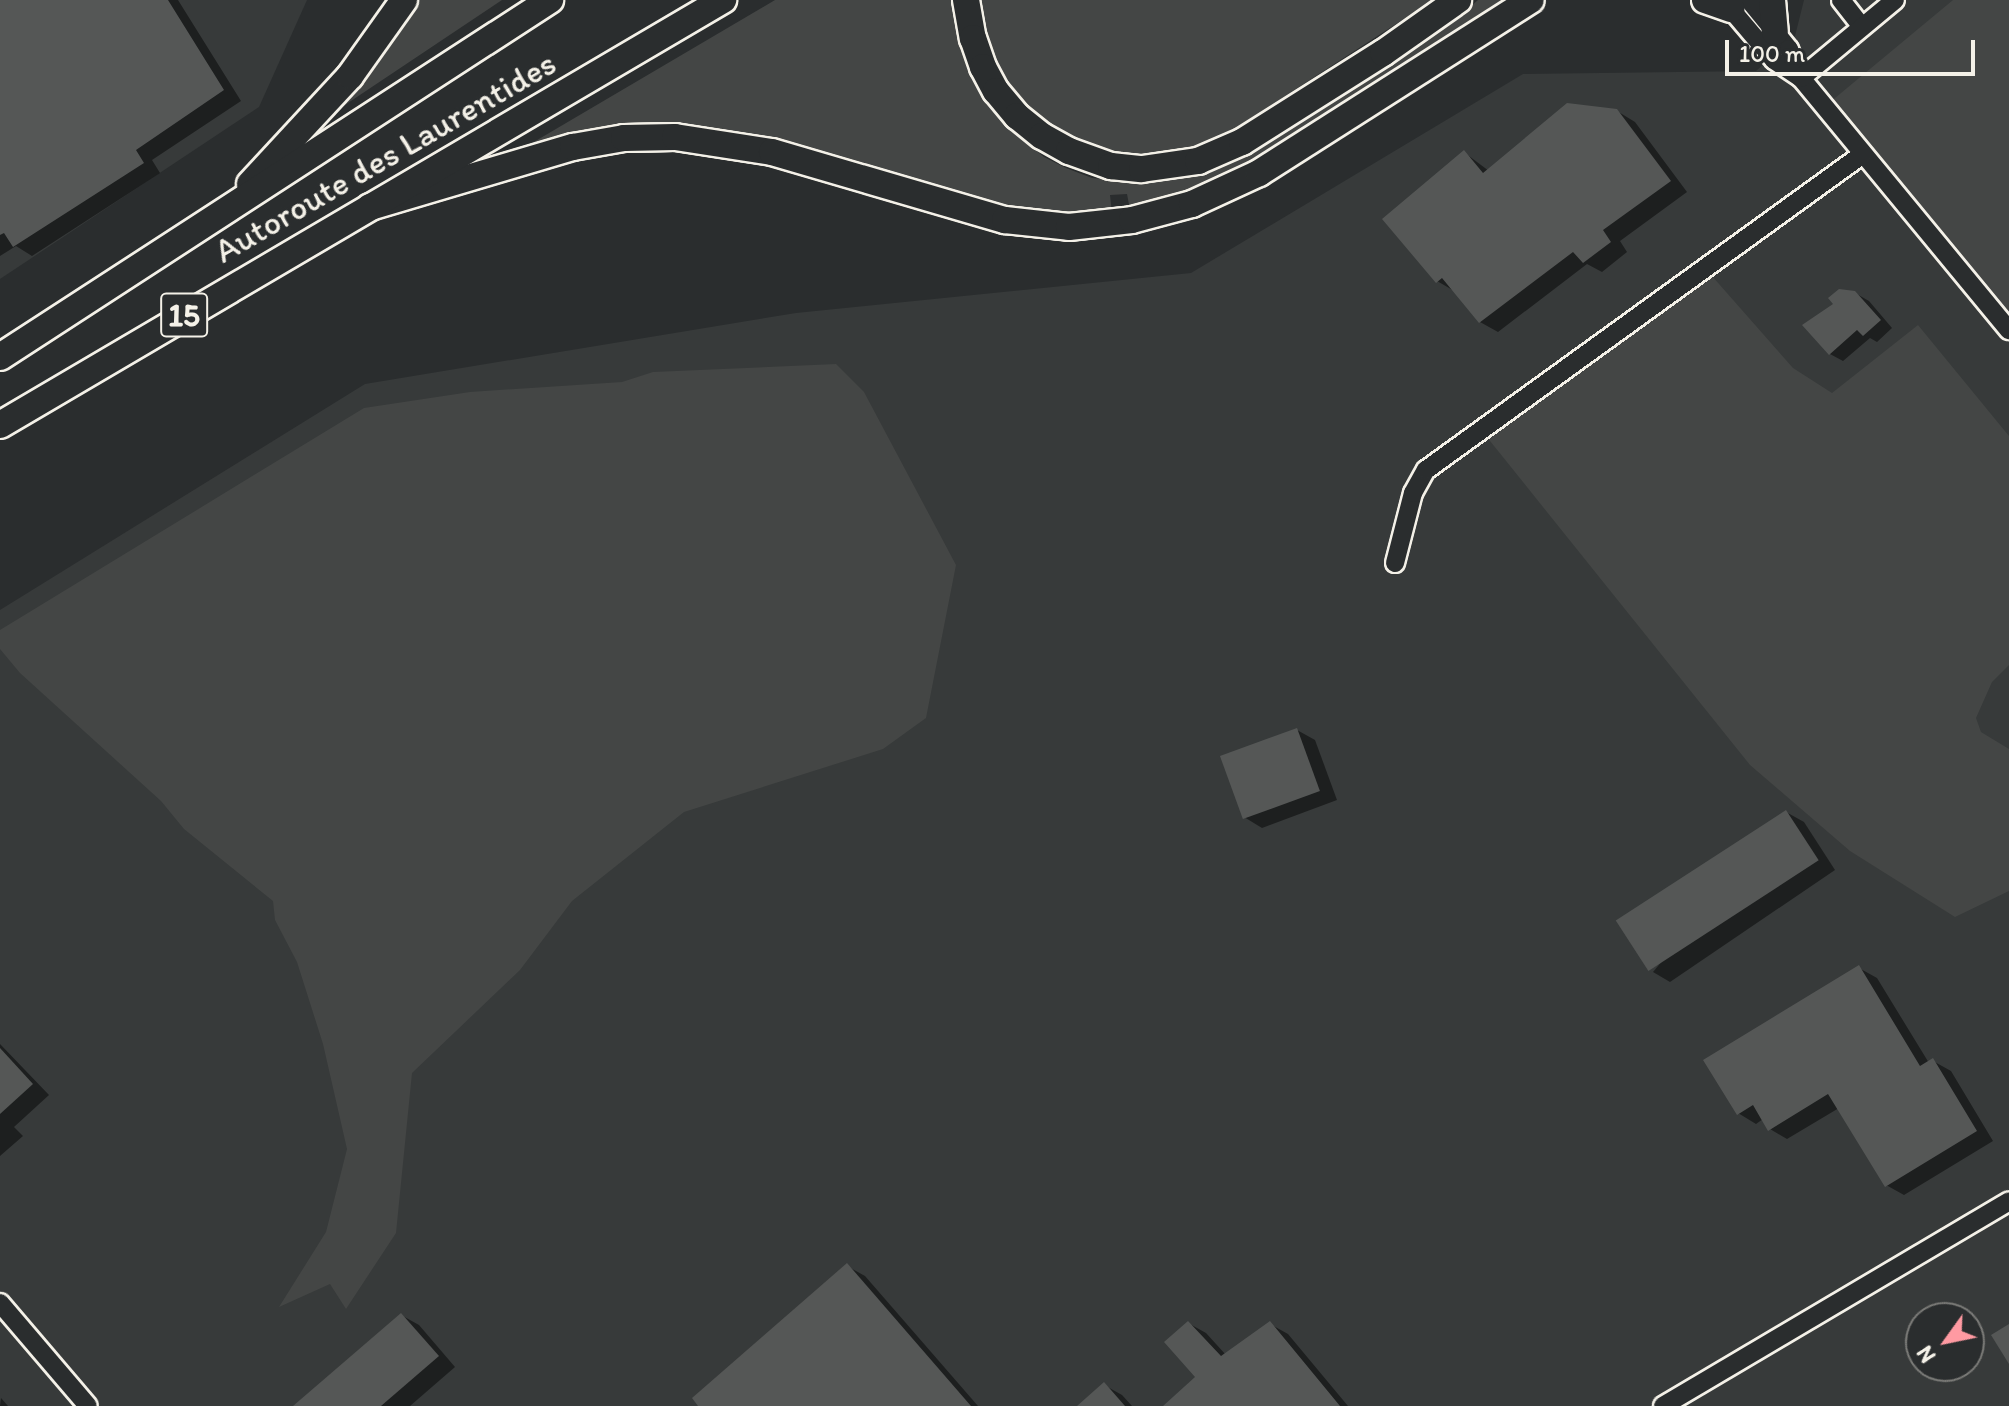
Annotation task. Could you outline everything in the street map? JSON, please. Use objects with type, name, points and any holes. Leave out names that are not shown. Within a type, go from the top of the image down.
[{"type":"highway","points":[[224,213],[350,76],[404,0]]},
{"type":"highway","name":"Autoroute des Laurentides","points":[[0,357],[550,0]]},
{"type":"highway","name":"Autoroute des Laurentides","points":[[0,425],[723,0]]},
{"type":"highway","points":[[966,0],[973,38],[983,67],[996,91],[1017,116],[1042,136],[1069,151],[1111,166],[1142,169],[1198,161],[1242,142],[1383,53],[1458,0]]},
{"type":"highway","points":[[370,207],[573,147],[624,138],[675,137],[772,152],[1005,220],[1069,227],[1132,220],[1192,204],[1259,173],[1531,0]]},
{"type":"highway","points":[[1705,0],[1734,3]]},
{"type":"highway","points":[[1772,0],[1775,32]]},
{"type":"street","points":[[1841,0],[1862,27]]},
{"type":"street","points":[[1801,78],[1895,0]]},
{"type":"street","points":[[1734,3],[1775,32],[1789,49],[1801,78],[2009,330]]},
{"type":"street","points":[[1734,3],[1774,60],[1801,78]]},
{"type":"street","points":[[1395,563],[1413,493],[1426,470],[1863,154]]},
{"type":"street","points":[[1663,1406],[2009,1201]]},
{"type":"street","points":[[0,1303],[88,1406]]},
{"type":"shaded area","points":[[0,0],[307,0],[259,107],[0,279]]},
{"type":"shaded area","points":[[418,0],[502,0],[330,115],[384,53]]},
{"type":"shaded area","points":[[775,0],[952,0],[964,58],[975,83],[1002,122],[1044,157],[1066,168],[1092,178],[1147,183],[1201,173],[1262,142],[1448,26],[1478,0],[1511,0],[1282,146],[1202,190],[1130,210],[1127,194],[1110,195],[1112,213],[1027,212],[993,205],[766,138],[692,126],[660,124],[581,134],[527,146]]},
{"type":"shaded area","points":[[978,0],[1433,0],[1219,139],[1175,154],[1128,157],[1106,154],[1060,133],[1024,107],[1004,82],[993,59]]},
{"type":"shaded area","points":[[1804,0],[2009,0],[2009,1406],[0,1406],[0,610],[365,384],[796,313],[1191,273],[1523,74],[1756,71],[1795,36]]},
{"type":"shaded area","points":[[1953,0],[2009,0],[2009,321],[1829,103]]},
{"type":"shaded area","points":[[1697,274],[1712,276],[1793,368],[1832,393],[1918,325],[2009,436],[2009,665],[1992,682],[1976,718],[1981,732],[2009,749],[2009,891],[1955,917],[1850,851],[1750,765],[1486,436]]},
{"type":"shaded area","points":[[836,364],[864,392],[956,565],[926,718],[883,749],[684,812],[572,901],[520,970],[412,1073],[396,1233],[346,1309],[330,1284],[279,1307],[326,1232],[347,1149],[323,1044],[297,962],[275,920],[273,901],[184,829],[161,801],[20,673],[0,649],[0,630],[364,408],[470,392],[622,382],[653,372]]},
{"type":"building","points":[[0,0],[168,0],[224,90],[136,150],[144,163],[13,247],[4,233],[0,235]]},
{"type":"building","points":[[1567,103],[1617,109],[1671,181],[1603,230],[1611,242],[1583,263],[1573,252],[1479,323],[1442,278],[1436,283],[1382,219],[1464,150],[1483,173]]},
{"type":"building","points":[[1839,289],[1855,291],[1881,320],[1863,336],[1857,330],[1829,355],[1802,325],[1833,304],[1828,298]]},
{"type":"building","points":[[1297,728],[1320,791],[1243,819],[1220,756]]},
{"type":"building","points":[[1786,810],[1819,860],[1648,971],[1616,921]]},
{"type":"building","points":[[1859,965],[1920,1066],[1933,1058],[1977,1131],[1885,1187],[1828,1094],[1768,1131],[1753,1105],[1737,1115],[1703,1060]]},
{"type":"building","points":[[0,1048],[33,1084],[0,1114]]},
{"type":"building","points":[[847,1263],[971,1406],[698,1406],[692,1398]]},
{"type":"building","points":[[401,1313],[439,1356],[381,1406],[293,1406]]},
{"type":"building","points":[[1188,1321],[1221,1356],[1270,1321],[1340,1406],[1163,1406],[1195,1377],[1164,1342]]},
{"type":"building","points":[[2009,1324],[2009,1364],[1991,1335]]},
{"type":"building","points":[[1104,1382],[1125,1406],[1077,1406]]}]
